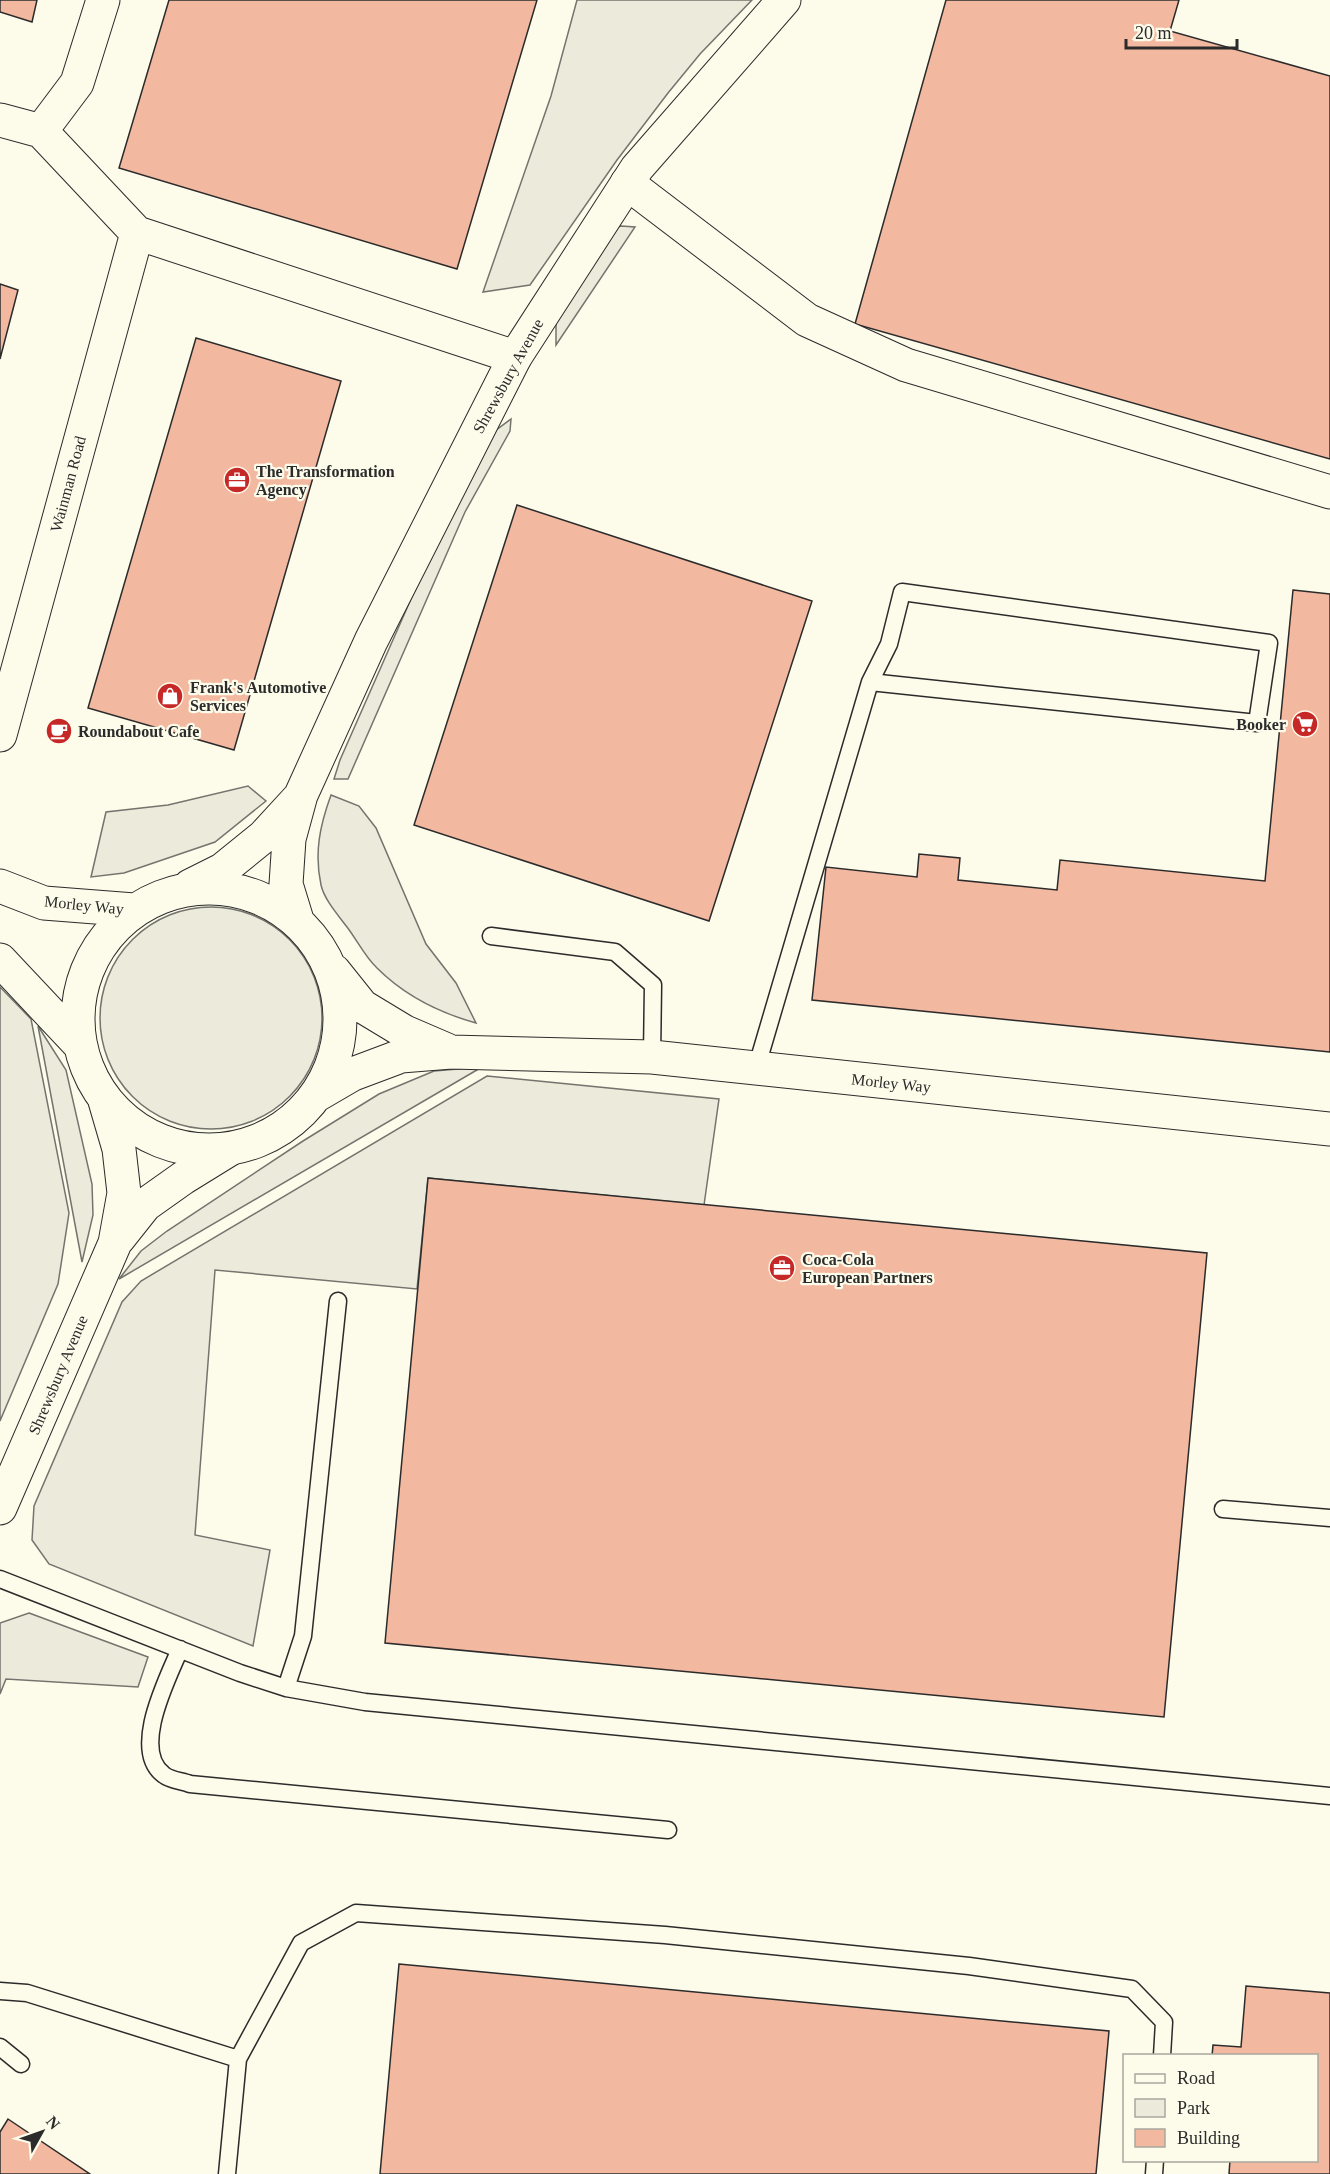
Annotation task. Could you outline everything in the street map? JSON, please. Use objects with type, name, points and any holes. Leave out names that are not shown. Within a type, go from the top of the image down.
[{"type":"street","points":[[41,131],[77,83],[103,0]]},
{"type":"street","name":"Shrewsbury Avenue","points":[[297,920],[286,884],[289,839],[301,795],[370,641],[515,357],[637,168],[784,0]]},
{"type":"street","points":[[0,120],[41,131],[137,233],[515,357]]},
{"type":"street","points":[[627,183],[807,320],[906,365],[1330,492]]},
{"type":"street","name":"Wainman Road","points":[[0,735],[137,233]]},
{"type":"street","name":"Shrewsbury Avenue","points":[[182,890],[222,870],[264,836],[301,795]]},
{"type":"street","name":"Morley Way","points":[[0,886],[44,903],[134,910]]},
{"type":"street","points":[[223,888],[262,898],[297,920],[315,941],[329,965],[339,998],[340,1032],[333,1065],[317,1095],[303,1112],[270,1137],[250,1145],[230,1149],[195,1150],[161,1142],[130,1125],[105,1101],[85,1064],[79,1044],[77,1013],[82,983],[93,955],[111,930],[134,910],[149,901],[182,890],[223,888]]},
{"type":"street","points":[[0,960],[79,1044]]},
{"type":"street","name":"Morley Way","points":[[329,965],[362,1006],[405,1032],[451,1052]]},
{"type":"street","name":"Morley Way","points":[[317,1095],[353,1074],[401,1056],[451,1052],[652,1057],[1330,1129]]},
{"type":"street","name":"Shrewsbury Avenue","points":[[0,1508],[115,1243],[124,1193],[119,1149],[105,1101]]},
{"type":"street","name":"Shrewsbury Avenue","points":[[115,1243],[145,1205],[230,1149]]},
{"type":"lane","points":[[756,1069],[870,682],[889,644],[902,592],[1269,643],[1257,723],[870,682]]},
{"type":"lane","points":[[491,936],[615,952],[653,985],[652,1057]]},
{"type":"lane","points":[[286,1688],[303,1636],[338,1300]]},
{"type":"lane","points":[[1223,1509],[1330,1518]]},
{"type":"lane","points":[[0,1579],[286,1688],[365,1702],[1330,1796]]},
{"type":"lane","points":[[180,1649],[156,1707],[149,1746],[154,1764],[165,1776],[190,1784],[668,1830]]},
{"type":"lane","points":[[227,2174],[238,2059],[300,1942],[356,1913],[665,1935],[969,1966],[1132,1989],[1164,2022],[1162,2054]]},
{"type":"lane","points":[[0,1991],[27,1993],[238,2059]]},
{"type":"lane","points":[[0,2047],[21,2064]]},
{"type":"green space","points":[[577,0],[752,0],[700,54],[668,93],[617,160],[530,285],[483,292],[551,96]]},
{"type":"green space","points":[[635,227],[556,345],[556,321],[614,228]]},
{"type":"green space","points":[[511,419],[510,431],[465,512],[348,779],[334,779],[340,760],[411,599],[488,436]]},
{"type":"green space","points":[[248,786],[266,801],[215,842],[124,873],[91,877],[106,812],[168,805]]},
{"type":"green space","points":[[331,795],[359,806],[376,828],[426,944],[456,983],[476,1023],[423,1002],[388,978],[369,959],[328,901],[321,885],[318,850],[321,828]]},
{"type":"green space","points":[[211,907],[233,909],[263,920],[281,932],[297,948],[309,966],[317,986],[322,1018],[320,1040],[309,1070],[297,1088],[281,1104],[263,1116],[243,1124],[211,1129],[189,1127],[159,1116],[141,1104],[125,1088],[113,1070],[105,1050],[100,1018],[102,996],[113,966],[125,948],[141,932],[159,920],[179,912]]},
{"type":"green space","points":[[0,987],[31,1019],[69,1213],[58,1284],[0,1421]]},
{"type":"green space","points":[[38,1026],[66,1070],[92,1184],[93,1215],[82,1262]]},
{"type":"green space","points":[[482,1067],[119,1279],[141,1251],[167,1231],[379,1094],[434,1071]]},
{"type":"green space","points":[[487,1076],[719,1099],[704,1205],[428,1178],[417,1289],[215,1270],[195,1535],[270,1550],[253,1646],[49,1564],[32,1540],[34,1506],[122,1302],[141,1281]]},
{"type":"green space","points":[[29,1613],[148,1657],[138,1687],[6,1679],[0,1694],[0,1623]]},
{"type":"building","points":[[0,0],[37,0],[32,22],[0,12]]},
{"type":"building","points":[[169,0],[537,0],[457,269],[119,168]]},
{"type":"building","points":[[946,0],[1179,0],[1170,31],[1330,76],[1330,459],[855,324]]},
{"type":"building","points":[[0,284],[18,290],[0,359]]},
{"type":"building","points":[[196,338],[341,381],[234,750],[88,708]]},
{"type":"building","points":[[517,505],[812,601],[709,921],[414,825]]},
{"type":"building","name":"Booker","points":[[1293,590],[1330,594],[1330,1052],[812,1000],[826,867],[917,877],[919,854],[960,858],[958,880],[1057,890],[1060,860],[1265,881]]},
{"type":"building","points":[[428,1178],[1207,1253],[1164,1717],[385,1643]]},
{"type":"building","points":[[399,1964],[1109,2031],[1096,2174],[380,2174]]},
{"type":"building","points":[[1246,1986],[1330,1993],[1330,2174],[1229,2174],[1230,2162],[1318,2162],[1318,2054],[1212,2054],[1213,2045],[1241,2047]]},
{"type":"building","points":[[8,2119],[90,2174],[0,2174],[0,2132]]},
{"type":"place","name":"The Transformation Agency","points":[[237,480]]},
{"type":"place","name":"Frank's Automotive Services","points":[[170,696]]},
{"type":"place","name":"Booker","points":[[1305,724]]},
{"type":"place","name":"Roundabout Cafe","points":[[59,731]]},
{"type":"place","name":"Coca-Cola European Partners","points":[[782,1268]]}]
